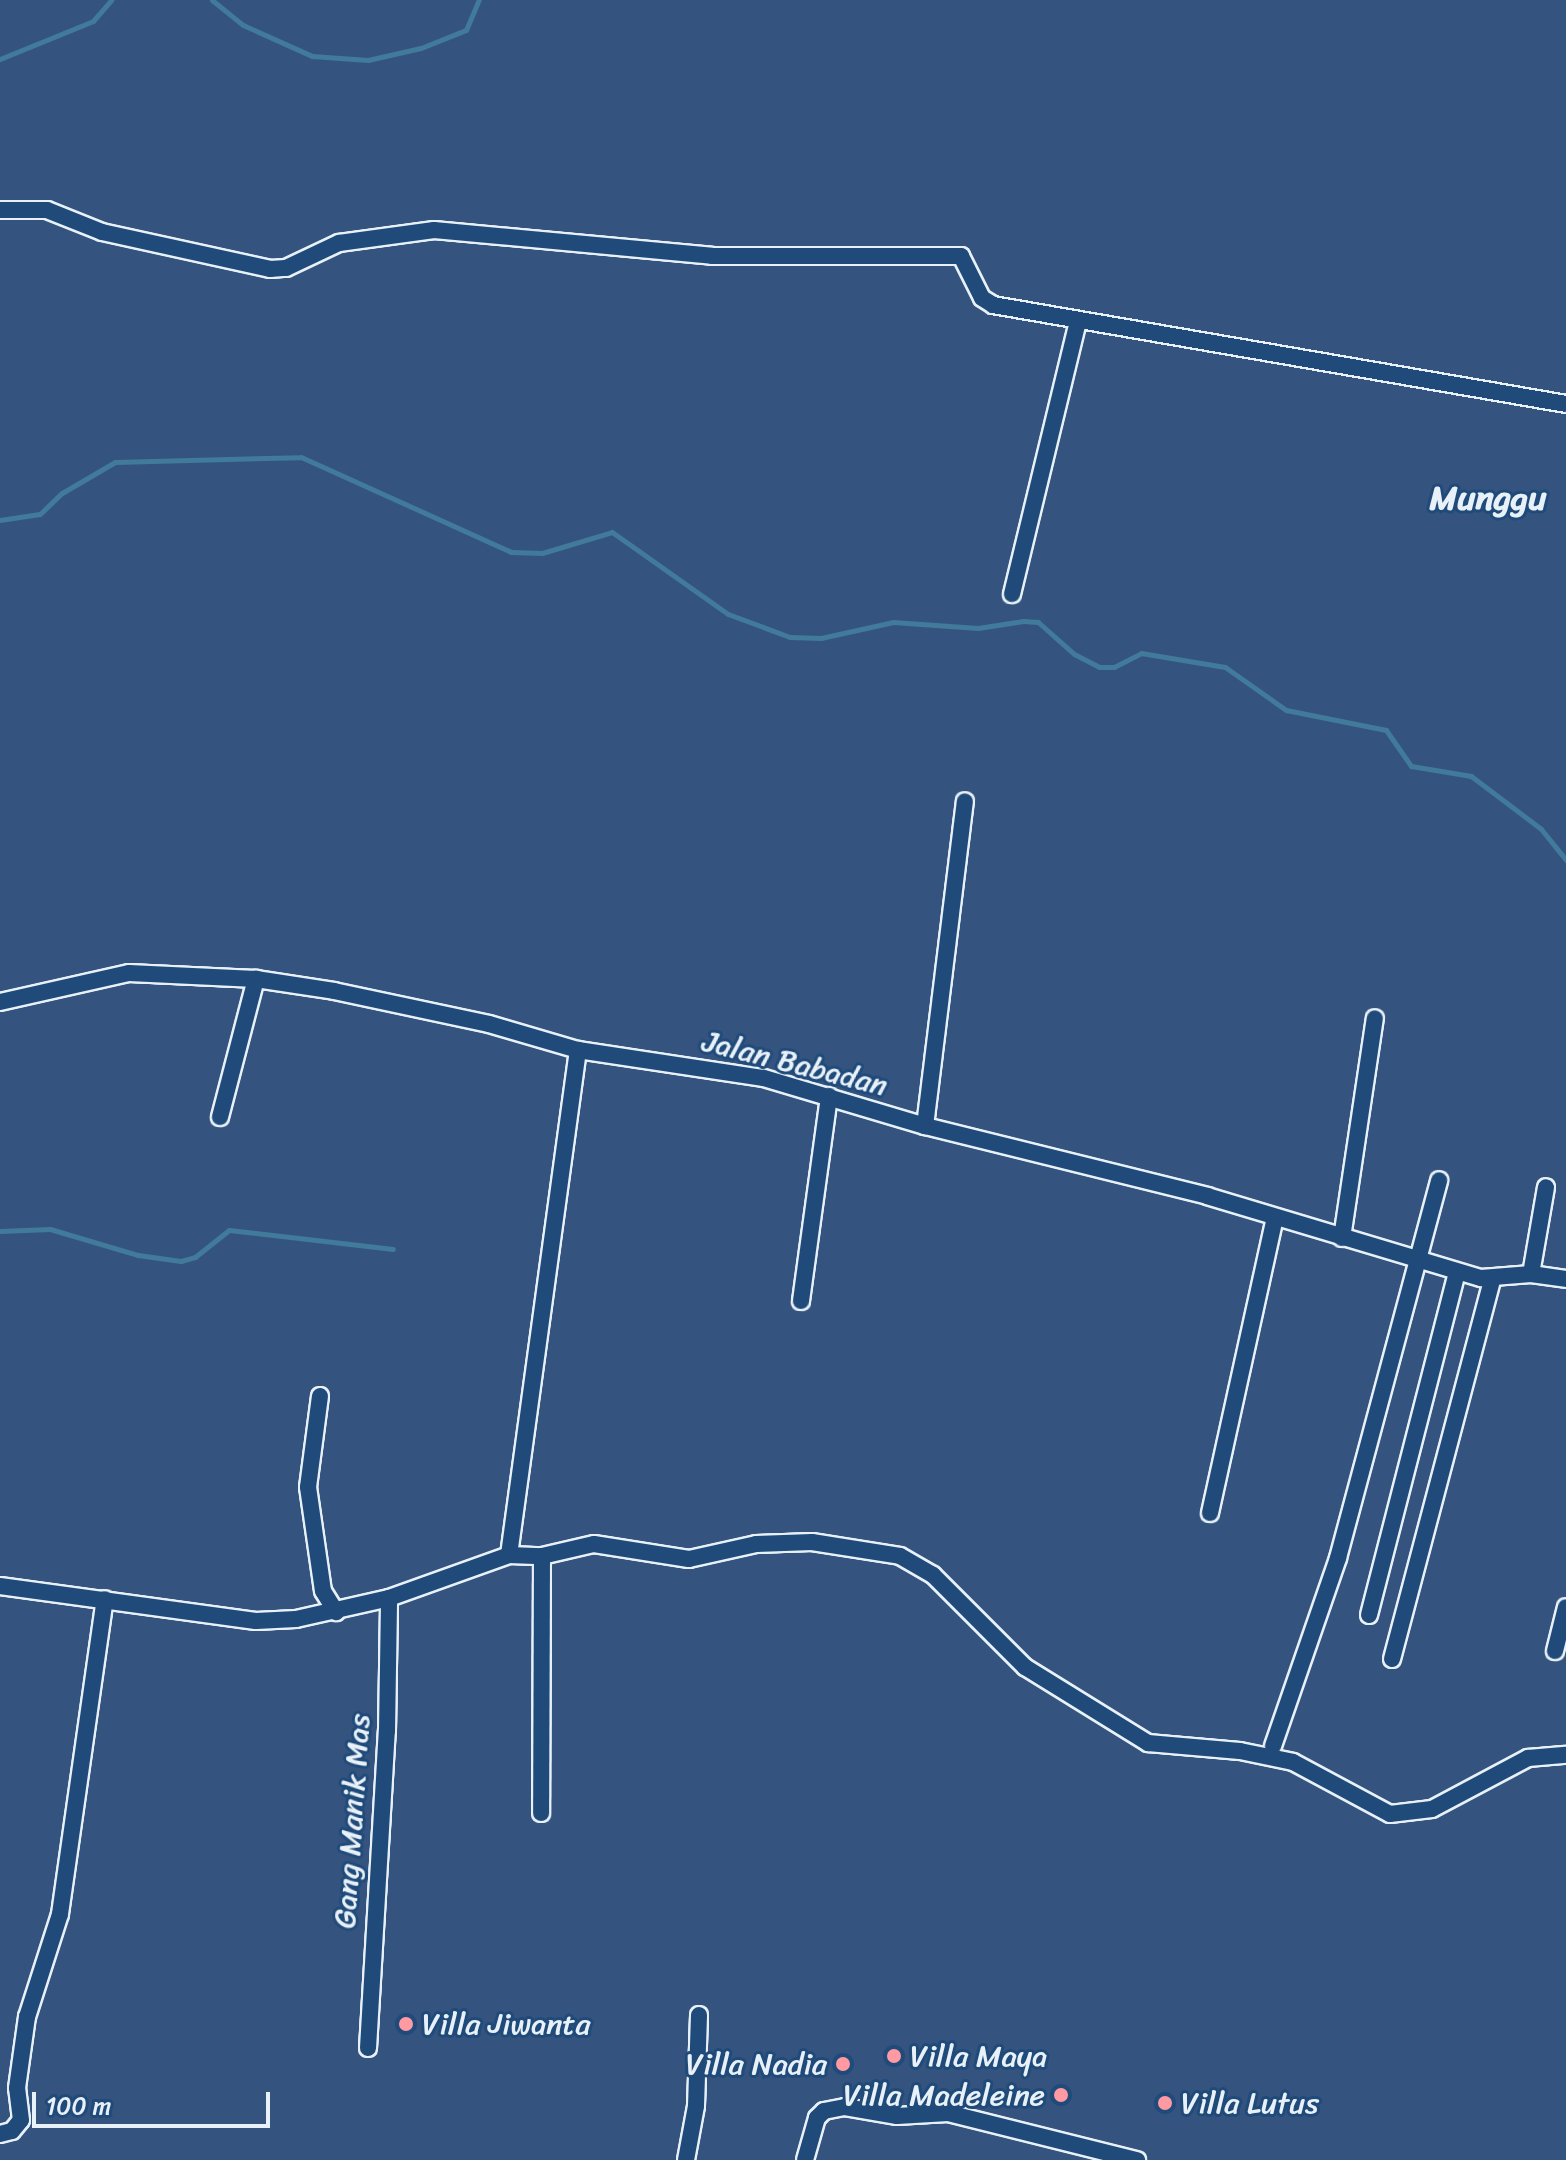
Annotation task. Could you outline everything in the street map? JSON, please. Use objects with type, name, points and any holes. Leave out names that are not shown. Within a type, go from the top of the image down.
[{"type":"street","points":[[0,210],[47,210],[102,232],[270,269],[286,268],[339,243],[434,230],[712,256],[961,256],[982,298],[993,305],[1566,404]]},
{"type":"street","points":[[1012,594],[1078,321]]},
{"type":"street","points":[[925,1126],[965,801]]},
{"type":"street","name":"Jalan Babadan","points":[[0,1002],[129,973],[256,979],[489,1024],[578,1050],[699,1065],[829,1096],[925,1126],[1275,1217],[1457,1272],[1493,1278],[1531,1274],[1566,1279]]},
{"type":"street","points":[[220,1117],[256,979]]},
{"type":"street","points":[[1342,1238],[1375,1018]]},
{"type":"street","points":[[509,1555],[578,1050]]},
{"type":"street","points":[[801,1301],[829,1096]]},
{"type":"street","points":[[1273,1746],[1338,1558],[1421,1262],[1439,1180]]},
{"type":"street","points":[[1531,1274],[1546,1187]]},
{"type":"street","points":[[1210,1513],[1275,1217]]},
{"type":"street","points":[[1369,1615],[1457,1272]]},
{"type":"street","points":[[1392,1659],[1493,1278]]},
{"type":"street","points":[[320,1396],[308,1487],[323,1591],[336,1612]]},
{"type":"street","points":[[0,1586],[256,1621],[336,1612],[389,1598],[509,1555],[542,1556],[594,1544],[689,1559],[756,1544],[812,1542],[900,1556],[933,1575],[1025,1667],[1148,1743],[1240,1751],[1293,1762],[1390,1814],[1432,1809],[1528,1758],[1566,1755]]},
{"type":"street","points":[[541,1813],[542,1556]]},
{"type":"street","name":"Gang Manik Mas","points":[[368,2048],[387,1731],[389,1598]]},
{"type":"street","points":[[0,2134],[12,2131],[21,2120],[17,2088],[27,2017],[68,1873],[85,1716],[105,1599]]},
{"type":"street","points":[[1555,1651],[1566,1607]]},
{"type":"street","points":[[686,2160],[696,2106],[699,2015]]},
{"type":"street","points":[[805,2160],[817,2118],[824,2111],[845,2107],[897,2116],[948,2113],[1064,2138],[1137,2160]]},
{"type":"waterway","points":[[0,59],[93,21],[111,0]]},
{"type":"waterway","points":[[212,0],[243,25],[312,56],[368,60],[421,48],[466,30],[479,0]]},
{"type":"waterway","points":[[0,520],[40,514],[62,493],[115,462],[301,457],[511,552],[542,553],[612,532],[728,614],[790,637],[821,638],[893,622],[978,628],[1023,621],[1038,622],[1074,654],[1099,667],[1114,667],[1141,653],[1225,667],[1286,710],[1386,730],[1411,766],[1471,776],[1541,829],[1566,860]]},
{"type":"waterway","points":[[0,1231],[50,1229],[138,1255],[181,1261],[195,1257],[229,1230],[393,1249]]},
{"type":"place","name":"Villa Jiwanta","points":[[406,2024]]},
{"type":"place","name":"Villa Maya","points":[[894,2056]]},
{"type":"place","name":"Villa Nadia","points":[[843,2064]]},
{"type":"place","name":"Villa Madeleine","points":[[1061,2095]]},
{"type":"place","name":"Villa Lutus","points":[[1165,2103]]},
{"type":"district","name":"Munggu","points":[[1488,499]]}]
